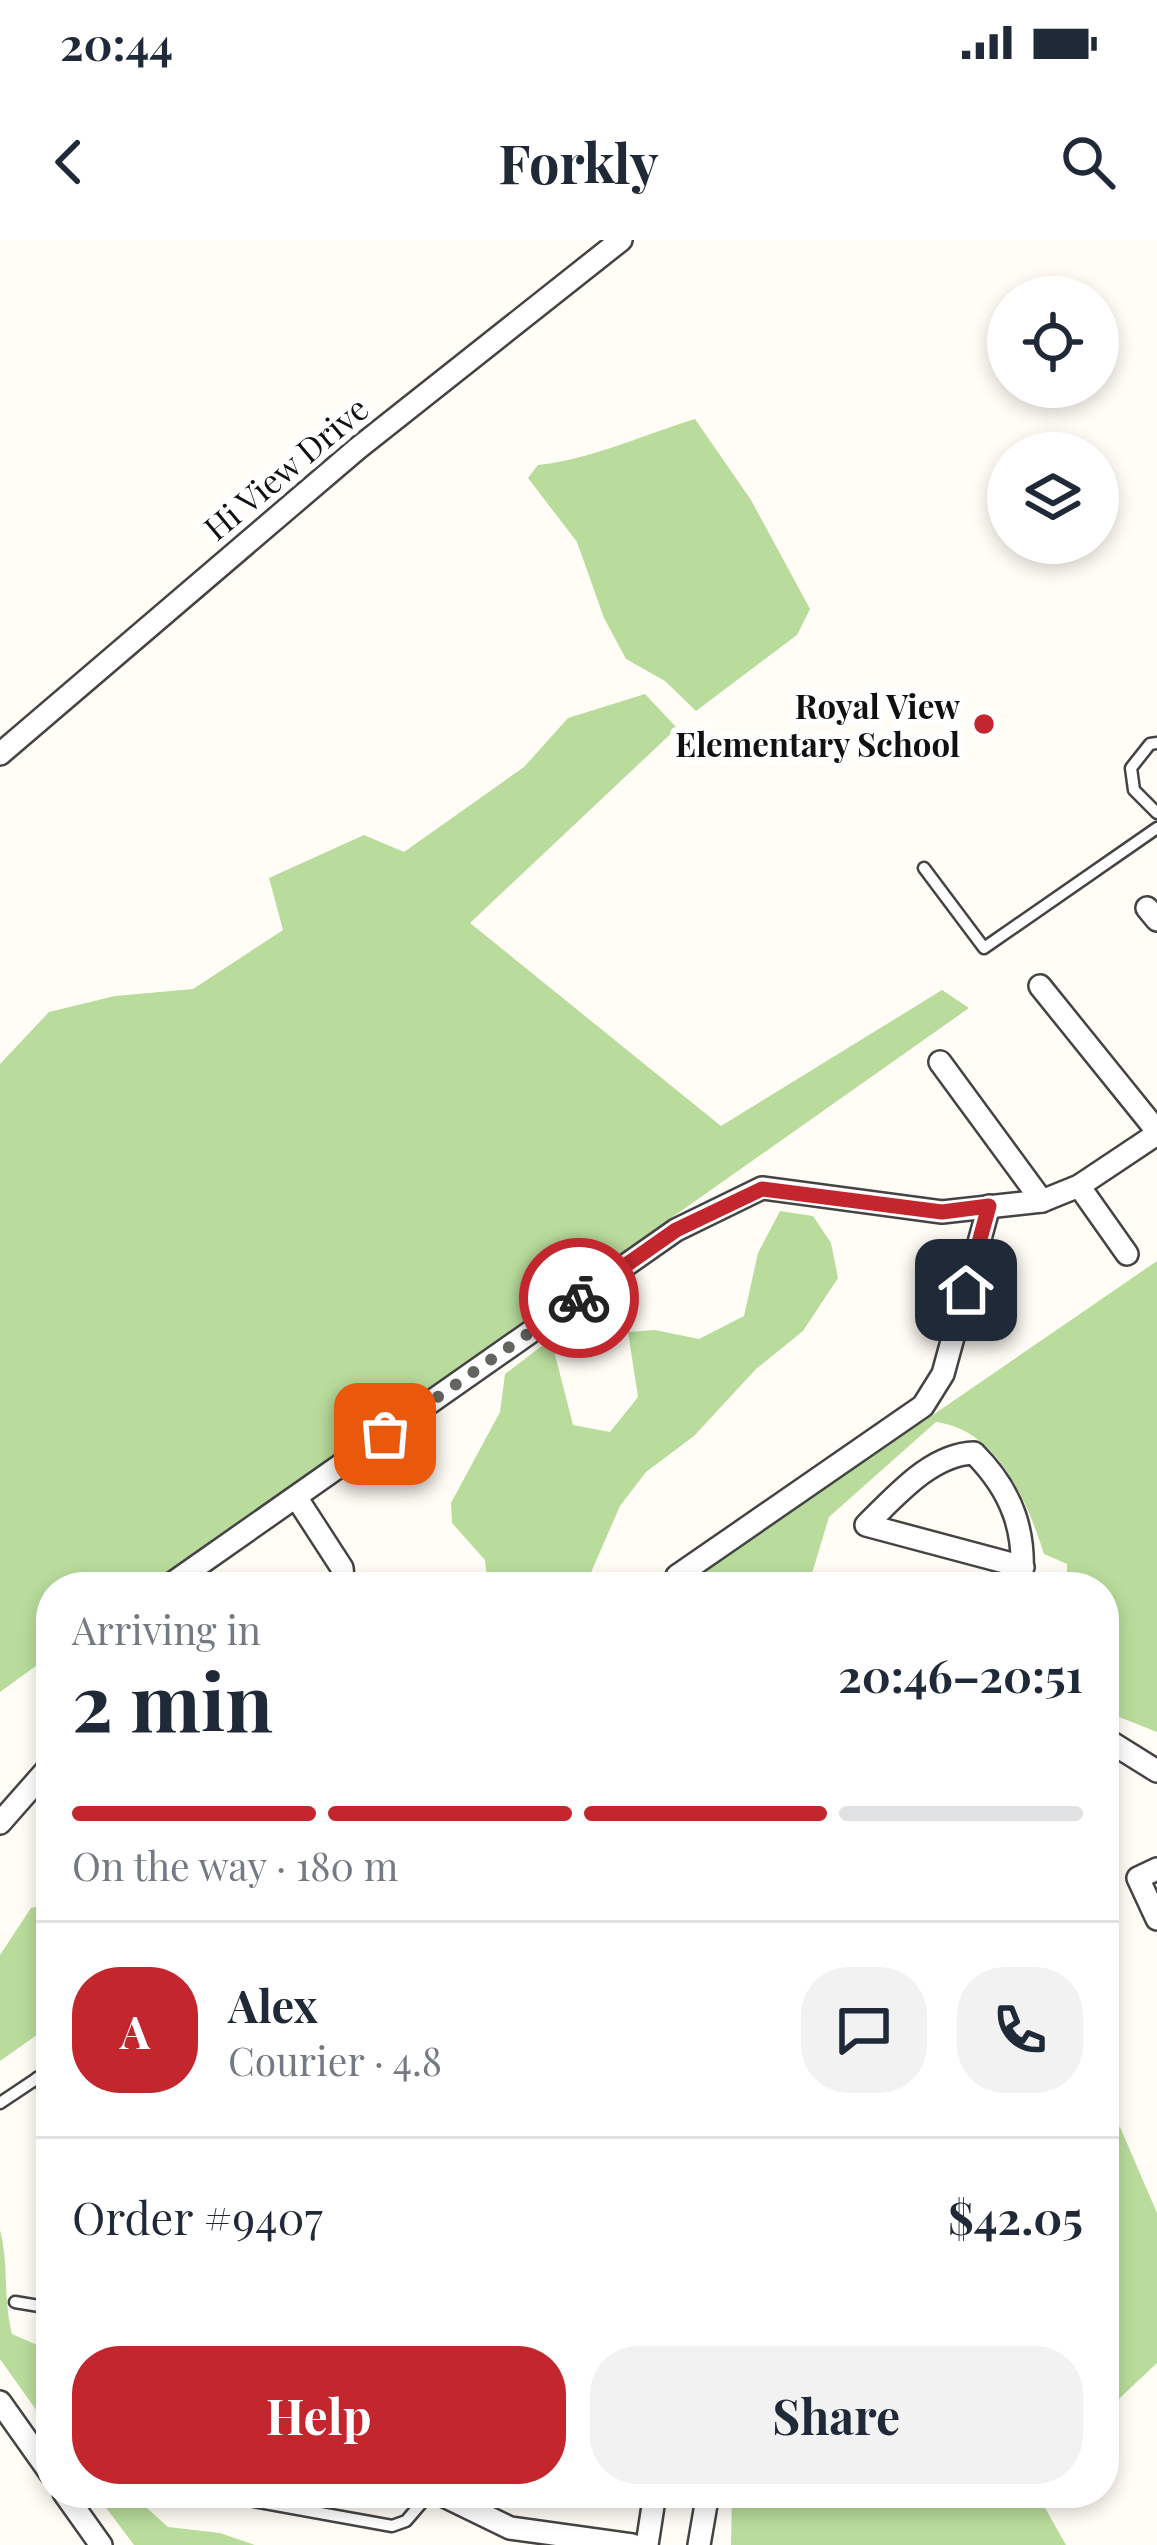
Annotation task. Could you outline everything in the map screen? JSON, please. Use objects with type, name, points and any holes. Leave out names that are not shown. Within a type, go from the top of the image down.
[{"type":"street","name":"Hi View Drive","points":[[0,754],[356,449],[621,240]]},
{"type":"street","points":[[188,1572],[676,1230],[762,1189],[942,1212],[1042,1201],[1079,1186],[1157,1132],[1040,986]]},
{"type":"street","points":[[940,1062],[1042,1201]]},
{"type":"street","points":[[1079,1186],[1126,1254]]},
{"type":"street","points":[[683,1572],[923,1406],[943,1374],[989,1206]]},
{"type":"street","points":[[1007,1572],[866,1526],[905,1487],[956,1453],[974,1453],[1014,1505],[1023,1537],[1022,1572]]},
{"type":"street","points":[[296,1497],[337,1558],[340,1572]]},
{"type":"street","points":[[1119,1747],[1157,1771]]},
{"type":"street","points":[[0,1823],[36,1782]]},
{"type":"street","points":[[1157,1869],[1138,1878],[1157,1919]]},
{"type":"street","points":[[0,2402],[36,2453]]},
{"type":"street","points":[[75,2508],[101,2545]]},
{"type":"street","points":[[467,2508],[510,2528],[632,2545]]},
{"type":"street","points":[[647,2545],[653,2508]]},
{"type":"street","points":[[699,2545],[705,2508]]},
{"type":"lane","points":[[1157,743],[1150,744],[1131,768],[1134,790],[1157,813]]},
{"type":"lane","points":[[925,868],[984,948],[1157,828]]},
{"type":"lane","points":[[0,2103],[36,2079]]},
{"type":"lane","points":[[15,2302],[36,2306]]},
{"type":"lane","points":[[292,2508],[392,2526],[406,2521],[419,2508]]},
{"type":"green space","points":[[695,419],[751,500],[810,609],[797,635],[696,711],[665,681],[626,659],[604,618],[577,542],[528,478],[538,465],[598,452]]},
{"type":"green space","points":[[645,694],[677,728],[470,923],[721,1126],[942,990],[969,1008],[169,1572],[36,1572],[36,1666],[0,1692],[0,1064],[49,1012],[115,996],[193,989],[283,930],[269,878],[364,835],[404,852],[524,767],[568,718]]},
{"type":"green space","points":[[780,1211],[813,1216],[831,1243],[838,1278],[803,1331],[756,1369],[694,1436],[646,1472],[620,1506],[591,1572],[486,1572],[485,1560],[452,1523],[451,1503],[500,1412],[505,1374],[551,1339],[573,1425],[610,1432],[638,1397],[628,1332],[655,1330],[699,1339],[744,1316],[758,1253]]},
{"type":"green space","points":[[1157,1261],[1157,1732],[1119,1717],[1119,1572],[1067,1572],[1067,1564],[1044,1554],[1007,1471],[993,1453],[958,1428],[936,1422],[829,1517],[812,1572],[704,1572]]},
{"type":"green space","points":[[36,1907],[36,2036],[0,2061],[0,1955]]},
{"type":"green space","points":[[1119,2127],[1157,2213],[1157,2363],[1119,2399]]},
{"type":"green space","points":[[0,2230],[12,2334],[36,2344],[36,2410],[0,2359]]},
{"type":"green space","points":[[106,2508],[147,2508],[168,2527],[220,2533],[255,2545],[134,2545]]},
{"type":"green space","points":[[732,2508],[1045,2508],[1066,2545],[731,2545]]},
{"type":"way so far","points":[[385,1434],[579,1298]]},
{"type":"place","name":"Royal View Elementary School","points":[[984,724]]},
{"type":"route","points":[[579,1298],[676,1230],[762,1189],[942,1212],[989,1206],[966,1290]]}]
